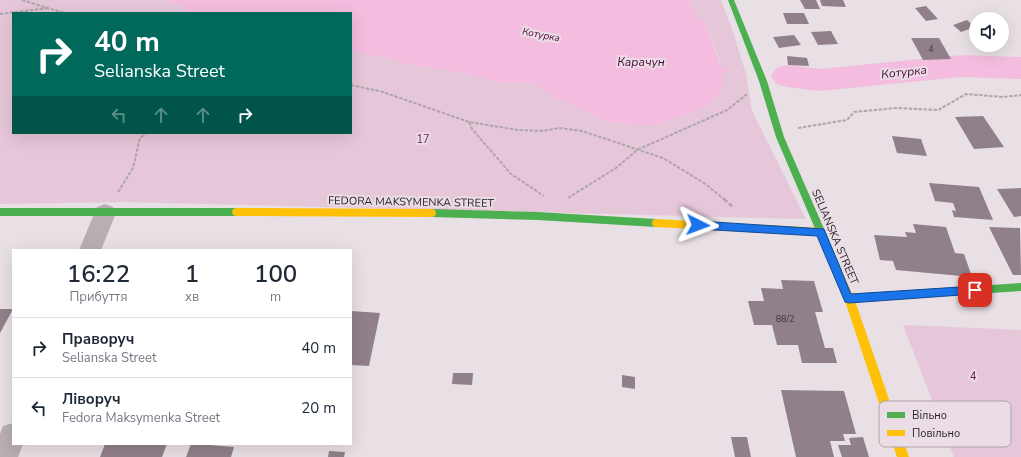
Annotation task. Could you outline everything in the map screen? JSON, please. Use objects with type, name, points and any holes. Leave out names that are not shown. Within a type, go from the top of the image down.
[{"type":"street","name":"SELIANSKA STREET","points":[[731,0],[761,76],[780,137],[849,298],[884,401]]},
{"type":"street","name":"FEDORA MAKSYMENKA STREET","points":[[0,212],[412,212],[537,216],[820,232]]},
{"type":"street","points":[[90,249],[105,213]]},
{"type":"street","points":[[849,298],[1021,287]]},
{"type":"street","points":[[4,457],[12,438]]},
{"type":"street","name":"SELIANSKA STREET","points":[[900,447],[903,457]]},
{"type":"path","points":[[22,0],[61,12]]},
{"type":"path","points":[[16,12],[49,8]]},
{"type":"path","points":[[0,14],[12,13]]},
{"type":"path","points":[[537,216],[616,168],[636,150],[727,110],[761,76]]},
{"type":"path","points":[[352,85],[383,92],[469,122],[518,130],[543,131],[559,128],[582,131],[663,158],[704,183],[758,228]]},
{"type":"path","points":[[780,137],[799,128],[847,120],[854,112],[896,108],[938,110],[966,94],[1003,97],[1021,95]]},
{"type":"path","points":[[469,122],[472,129],[511,174],[557,204]]},
{"type":"path","points":[[105,213],[133,168],[140,138],[145,134]]},
{"type":"green space","name":"17","points":[[0,0],[167,0],[189,12],[12,12],[12,134],[352,134],[352,52],[385,57],[403,63],[461,73],[508,84],[524,82],[536,84],[549,95],[606,121],[640,126],[660,124],[693,113],[711,104],[722,90],[722,66],[706,24],[695,14],[690,0],[721,0],[746,74],[752,111],[806,219],[124,202],[0,204]]},
{"type":"green space","name":"4","points":[[903,325],[1021,330],[1021,457],[954,457],[950,447],[1011,447],[1011,401],[932,401]]},
{"type":"water","name":"Карачун","points":[[167,0],[690,0],[695,14],[706,24],[719,61],[722,66],[728,70],[722,77],[722,90],[711,104],[693,113],[660,124],[640,126],[606,121],[549,95],[536,84],[524,82],[508,84],[461,73],[403,63],[385,57],[352,52],[352,12],[189,12]]},
{"type":"building","points":[[800,0],[816,0],[820,9],[805,9]]},
{"type":"building","points":[[820,0],[843,0],[846,7],[822,6]]},
{"type":"building","points":[[926,6],[938,19],[926,21],[915,8]]},
{"type":"building","points":[[783,13],[804,13],[809,24],[787,24]]},
{"type":"building","points":[[967,20],[969,22],[969,29],[961,32],[953,25]]},
{"type":"building","points":[[831,31],[838,44],[818,45],[811,32]]},
{"type":"building","points":[[794,35],[801,45],[779,48],[773,37]]},
{"type":"building","points":[[911,38],[939,38],[951,59],[923,60]]},
{"type":"building","points":[[787,56],[807,58],[809,66],[788,65]]},
{"type":"building","points":[[983,116],[1004,147],[974,149],[955,117]]},
{"type":"building","points":[[892,136],[921,139],[927,156],[897,153]]},
{"type":"building","points":[[929,183],[979,187],[993,220],[954,217],[952,210],[956,211],[953,203],[935,201]]},
{"type":"building","points":[[1021,188],[1021,216],[1014,217],[997,189]]},
{"type":"building","points":[[913,224],[946,227],[955,253],[964,254],[972,277],[896,270],[893,261],[880,260],[874,235],[907,237],[905,232],[916,233]]},
{"type":"building","points":[[989,227],[1020,228],[1021,275],[1013,275]]},
{"type":"building","points":[[781,280],[814,281],[823,312],[815,312],[825,348],[833,348],[837,363],[802,363],[798,345],[777,345],[772,325],[754,325],[748,301],[764,301],[761,288],[783,289]]},
{"type":"building","points":[[0,309],[12,309],[12,311],[0,333]]},
{"type":"building","points":[[352,311],[380,313],[369,366],[352,365]]},
{"type":"building","points":[[453,373],[473,373],[472,385],[452,384]]},
{"type":"building","points":[[622,375],[635,377],[635,389],[622,387]]},
{"type":"building","points":[[781,390],[844,391],[856,434],[843,434],[845,441],[830,441],[834,457],[796,457]]},
{"type":"building","points":[[731,437],[747,437],[751,457],[735,457]]},
{"type":"building","points":[[863,437],[869,457],[842,457],[838,445],[851,445],[849,438]]},
{"type":"building","points":[[105,445],[167,445],[162,457],[100,457]]},
{"type":"building","points":[[191,445],[234,447],[231,457],[186,457]]},
{"type":"building","points":[[329,451],[345,452],[344,457],[328,457]]},
{"type":"waterway","name":"Котурка","points":[[787,76],[820,80],[961,66],[1021,68]]},
{"type":"traffic: fast","points":[[731,0],[763,81],[780,137],[837,270]]},
{"type":"traffic: fast","points":[[0,212],[236,212]]},
{"type":"traffic: fast","points":[[432,213],[537,216],[656,223]]},
{"type":"traffic: fast","points":[[849,298],[1021,287]]},
{"type":"traffic: slow","points":[[236,212],[432,213]]},
{"type":"traffic: slow","points":[[656,223],[820,232]]},
{"type":"traffic: slow","points":[[837,270],[849,298],[884,401]]},
{"type":"traffic: slow","points":[[900,447],[903,457]]},
{"type":"route","points":[[698,225],[820,232],[849,298],[975,290]]}]
